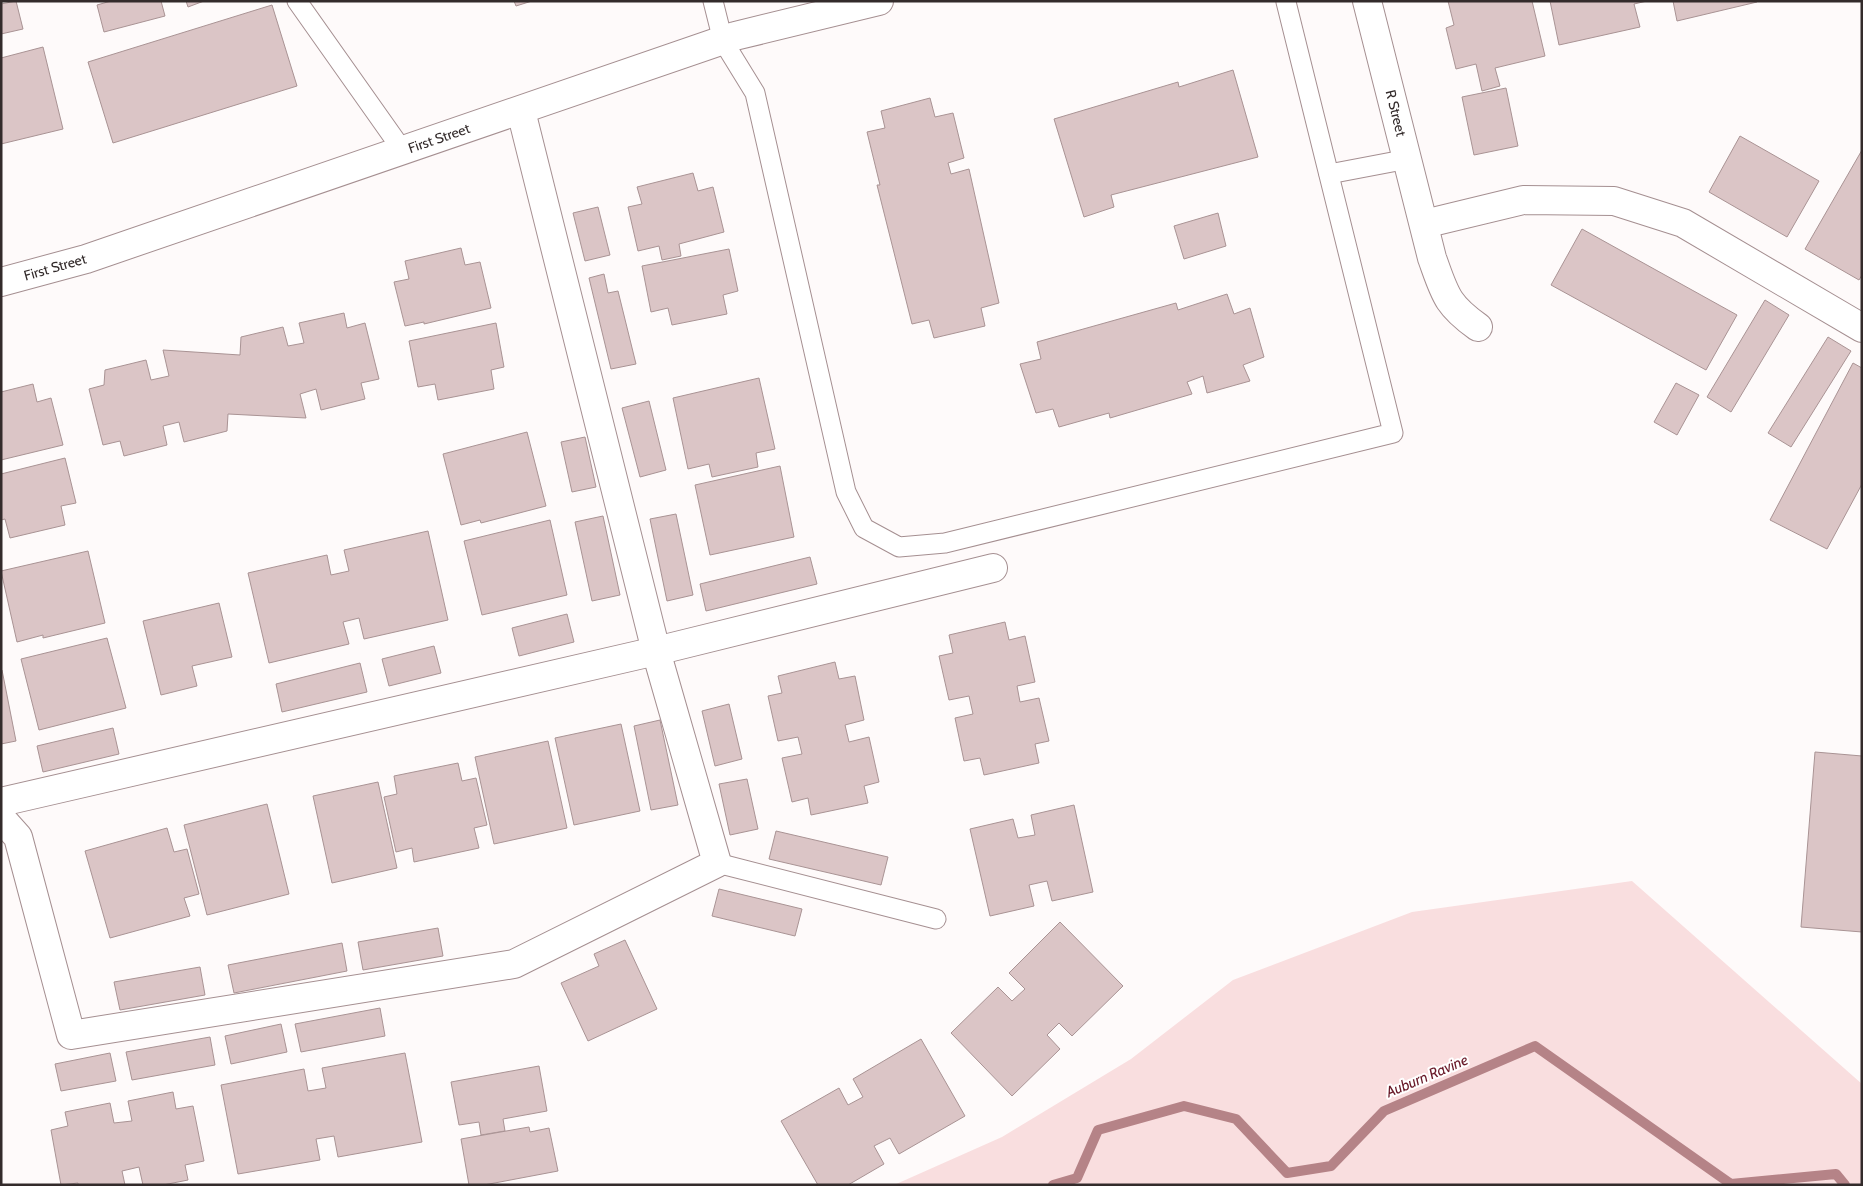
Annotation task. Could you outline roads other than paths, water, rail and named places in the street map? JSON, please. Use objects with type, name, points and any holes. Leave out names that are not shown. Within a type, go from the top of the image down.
[{"type":"street","name":"First Street","points":[[1,282],[86,259],[723,40],[879,1]]},
{"type":"street","name":"R Street","points":[[1367,1],[1424,224],[1444,292],[1457,312],[1478,327]]},
{"type":"street","points":[[1,818],[18,837],[71,1035],[514,964],[717,863],[656,651],[521,111]]},
{"type":"street","points":[[1424,224],[1523,200],[1614,201],[1682,223],[1862,328]]},
{"type":"street","points":[[1,802],[656,651],[993,568]]},
{"type":"lane","points":[[297,1],[403,151]]},
{"type":"lane","points":[[714,1],[723,40],[755,93],[846,492],[864,528],[899,547],[945,543],[1393,433],[1286,2]]},
{"type":"lane","points":[[1329,174],[1408,159]]},
{"type":"lane","points":[[717,863],[936,919]]},
{"type":"waterway","name":"Auburn Ravine","points":[[1053,1185],[1077,1178],[1098,1130],[1184,1106],[1236,1119],[1287,1173],[1331,1166],[1384,1111],[1535,1046],[1731,1184],[1836,1174],[1845,1185]]}]
